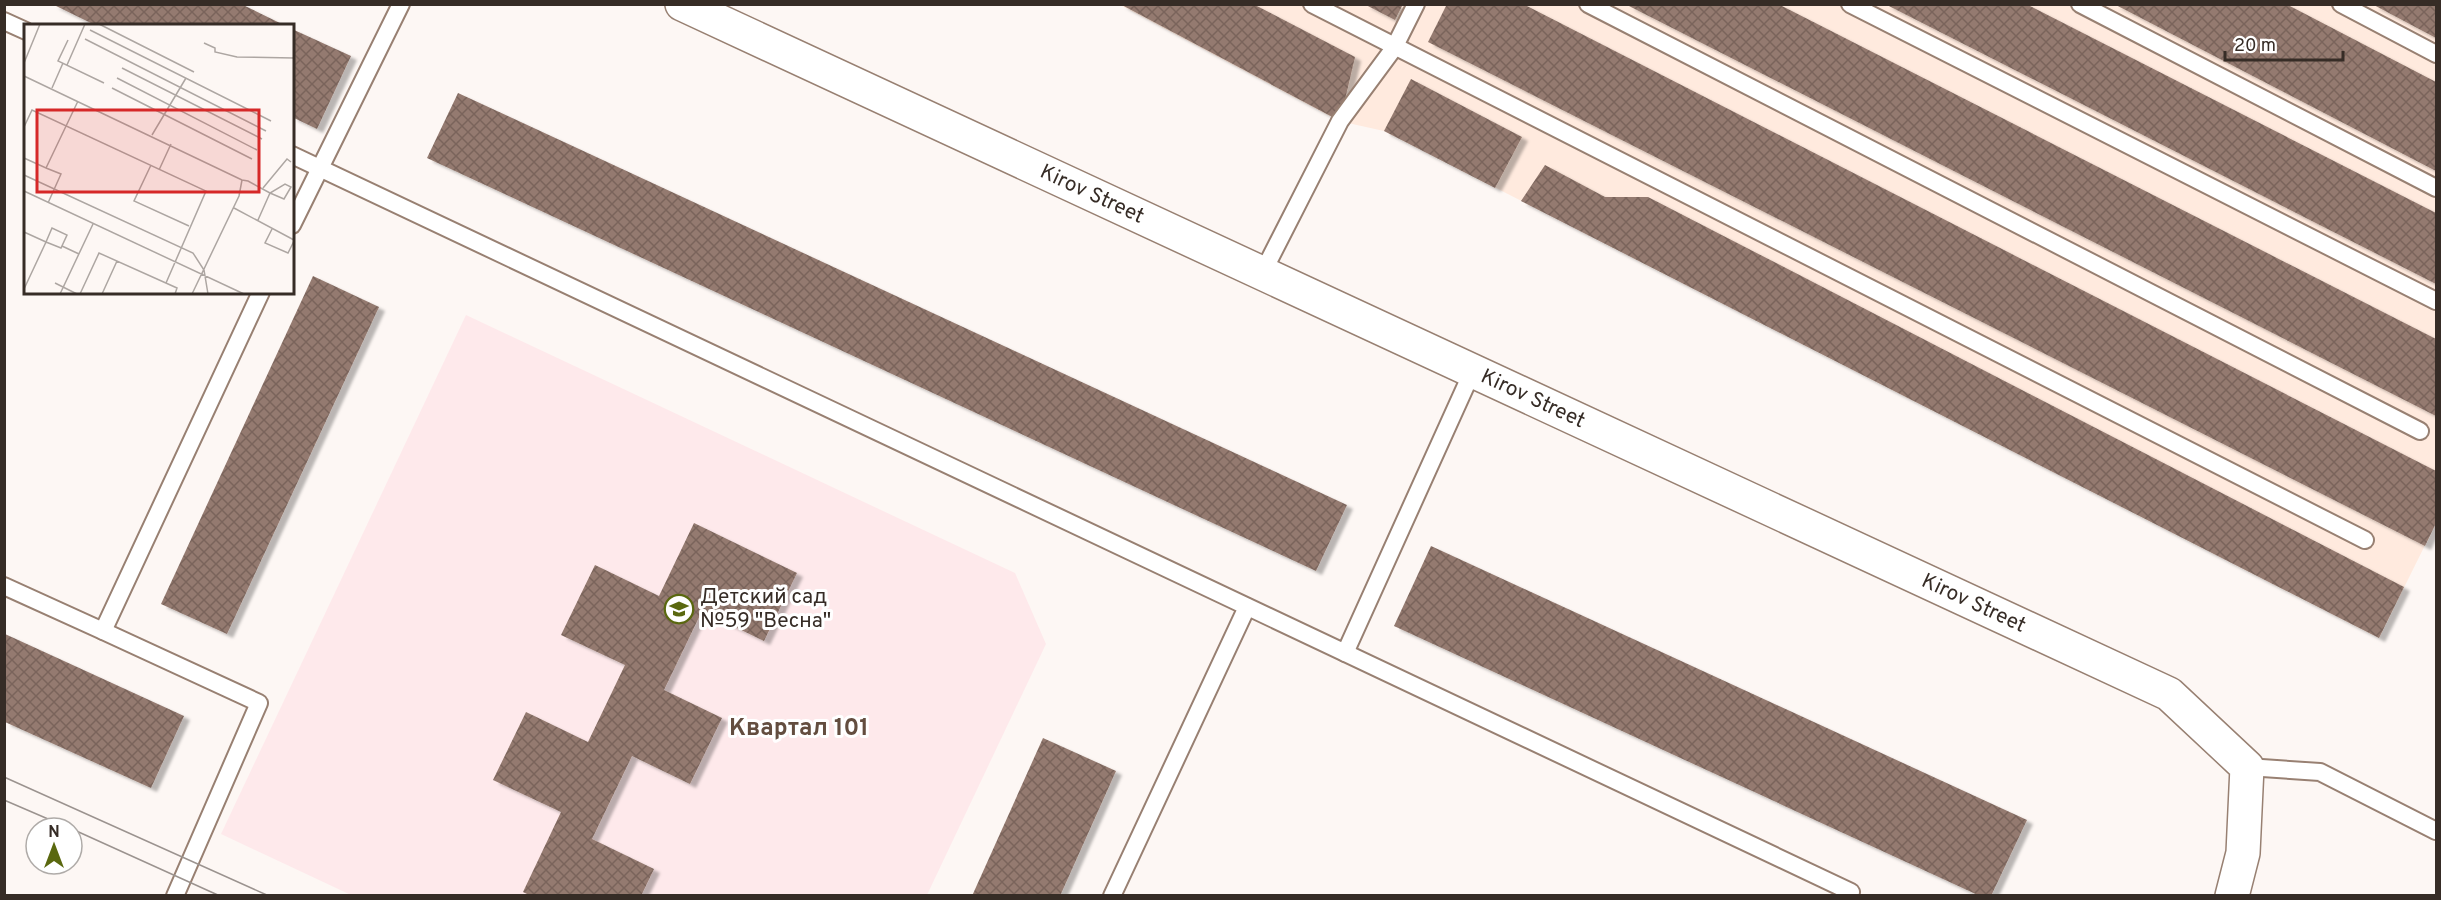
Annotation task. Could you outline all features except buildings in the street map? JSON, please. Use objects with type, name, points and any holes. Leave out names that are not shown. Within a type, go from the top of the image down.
[{"type":"street","name":"Kirov Street","points":[[682,4],[2169,694],[2247,767]]},
{"type":"street","points":[[2232,896],[2243,854],[2247,767]]},
{"type":"lane","points":[[294,221],[322,169],[401,4]]},
{"type":"lane","points":[[1312,4],[1394,48],[2365,540]]},
{"type":"lane","points":[[1262,274],[1340,121],[1394,48],[1416,4]]},
{"type":"lane","points":[[1588,4],[2420,431]]},
{"type":"lane","points":[[1850,4],[2436,301]]},
{"type":"lane","points":[[2080,4],[2436,188]]},
{"type":"lane","points":[[2341,4],[2436,54]]},
{"type":"lane","points":[[4,21],[24,30]]},
{"type":"lane","points":[[294,156],[1851,892],[1849,896]]},
{"type":"lane","points":[[103,631],[260,294]]},
{"type":"lane","points":[[1345,653],[1473,370]]},
{"type":"lane","points":[[4,586],[259,703],[175,896]]},
{"type":"lane","points":[[1112,896],[1247,607]]},
{"type":"lane","points":[[2247,767],[2320,772],[2436,831]]},
{"type":"shaded area","points":[[1120,5],[2436,5],[2436,523],[2379,638],[1384,131],[1339,121]]},
{"type":"shaded area","name":"Детский сад №59 \"Весна\"","points":[[466,315],[1015,573],[1046,644],[927,895],[351,895],[221,834]]},
{"type":"tram line","points":[[4,777],[269,896]]},
{"type":"tram line","points":[[4,800],[41,816]]},
{"type":"tram line","points":[[84,834],[220,896]]},
{"type":"place","name":"Детский сад №59 \"Весна\"","points":[[679,609]]},
{"type":"district","name":"Квартал 101","points":[[799,729]]}]
